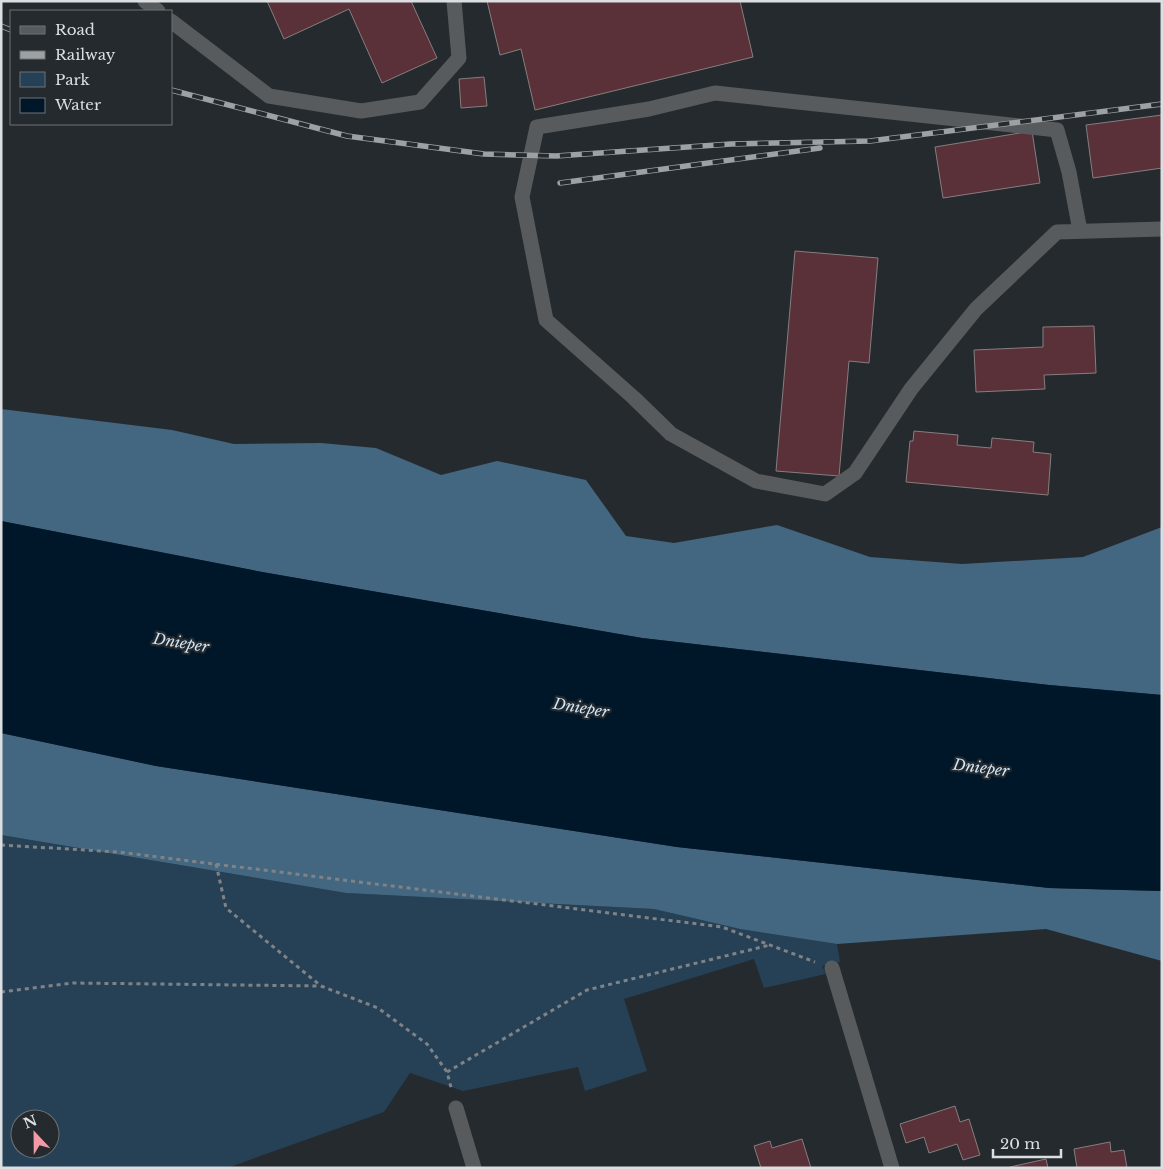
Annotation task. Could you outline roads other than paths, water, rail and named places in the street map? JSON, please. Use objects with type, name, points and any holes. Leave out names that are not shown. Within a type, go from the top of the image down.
[{"type":"street","points":[[145,1],[157,10]]},
{"type":"street","points":[[172,22],[269,96],[361,111],[420,102],[459,58],[454,1]]},
{"type":"street","points":[[1080,231],[1069,172],[1057,130],[715,93],[649,109],[537,127],[522,197],[546,320],[634,398],[671,434],[756,481],[825,494],[855,473],[911,389],[976,309],[1057,232],[1162,229]]},
{"type":"street","points":[[832,968],[892,1168]]},
{"type":"street","points":[[456,1108],[474,1168]]},
{"type":"water","name":"Dnieper","points":[[1,521],[262,572],[642,638],[1049,685],[1162,695],[1162,891],[1049,888],[677,847],[156,766],[1,733]]},
{"type":"railway","points":[[1,26],[10,30]]},
{"type":"railway","points":[[172,90],[347,136],[484,154],[556,156],[731,144],[870,141],[1162,104]]},
{"type":"railway","points":[[560,183],[820,148]]}]
